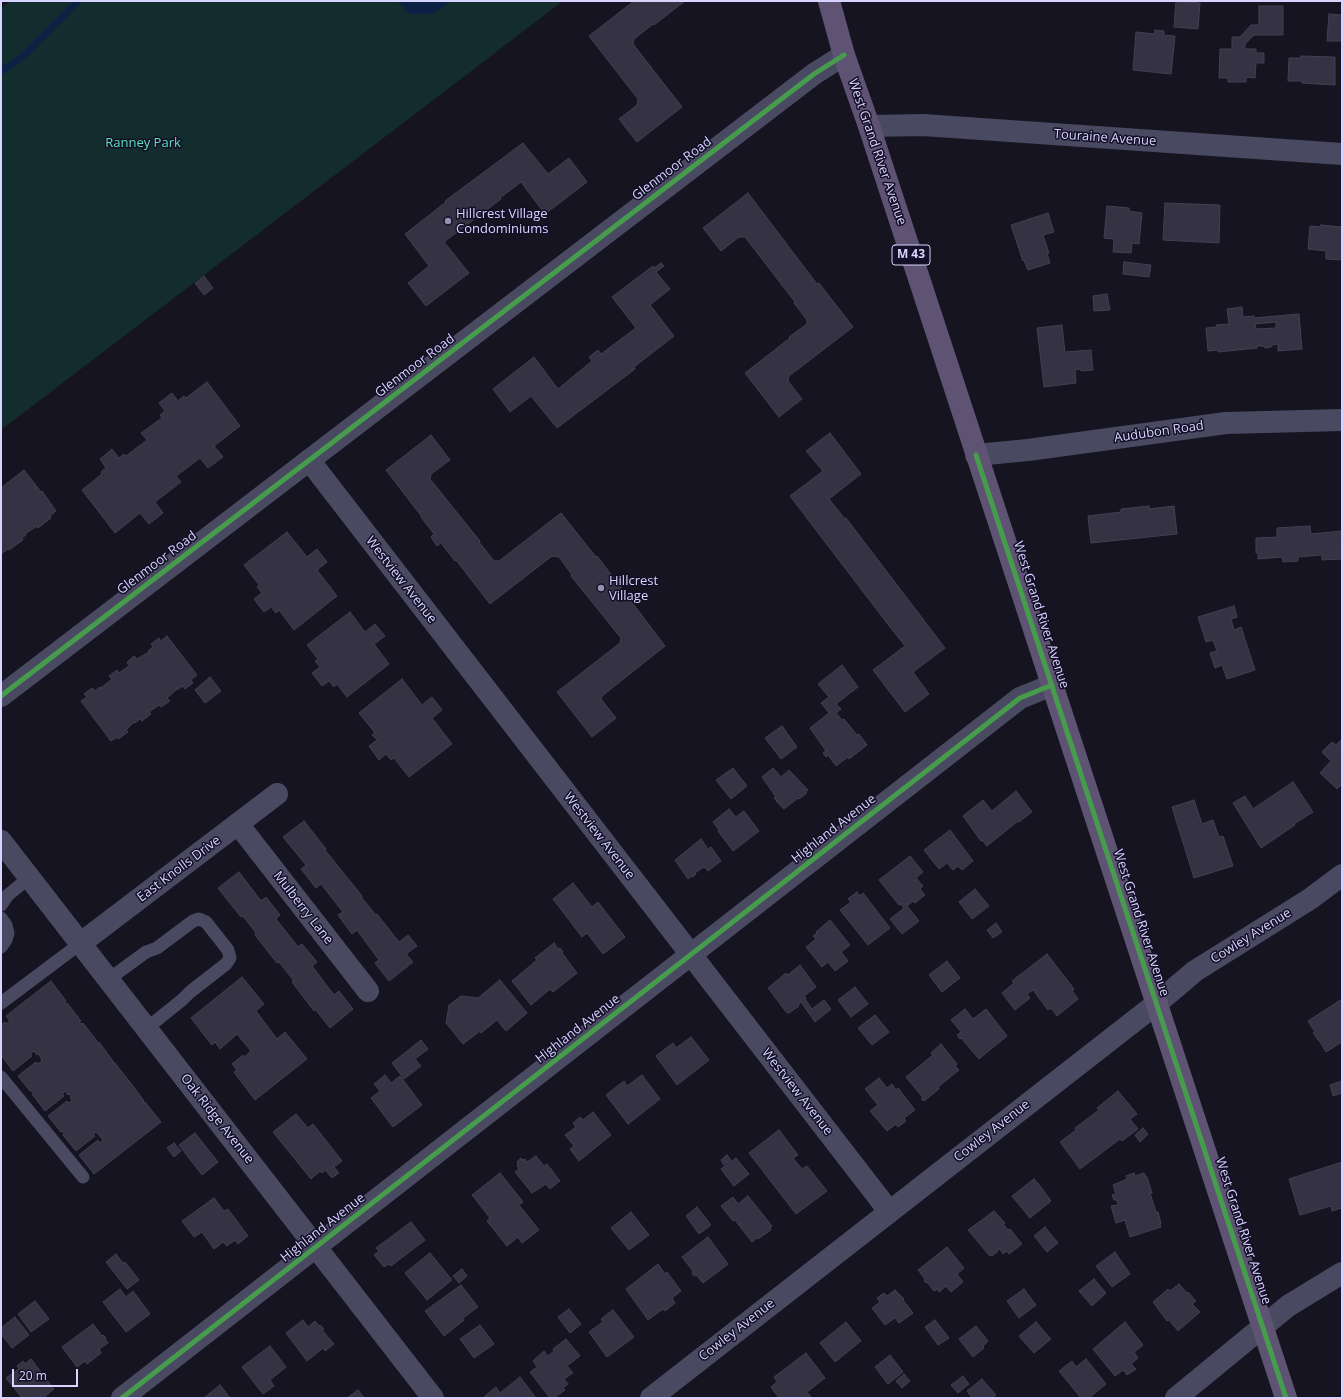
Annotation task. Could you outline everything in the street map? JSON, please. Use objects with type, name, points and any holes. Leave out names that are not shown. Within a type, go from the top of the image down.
[{"type":"main road","name":"West Grand River Avenue","points":[[828,1],[844,55],[869,126],[1286,1398]]},
{"type":"street","name":"Glenmoor Road","points":[[1,696],[814,74],[844,55]]},
{"type":"street","name":"Touraine Avenue","points":[[869,126],[935,126],[1342,154]]},
{"type":"street","name":"Audubon Road","points":[[976,455],[1028,450],[1226,423],[1342,420]]},
{"type":"street","name":"Westview Avenue","points":[[309,460],[890,1211]]},
{"type":"street","name":"Highland Avenue","points":[[122,1398],[1020,698],[1052,685]]},
{"type":"street","name":"East Knolls Drive","points":[[81,943],[277,794]]},
{"type":"street","name":"Mulberry Lane","points":[[238,824],[368,992]]},
{"type":"street","name":"Oak Ridge Avenue","points":[[1,841],[433,1398]]},
{"type":"street","name":"Cowley Avenue","points":[[651,1398],[1156,1004],[1194,971],[1310,899],[1342,875]]},
{"type":"street","points":[[1176,1398],[1288,1306],[1342,1273]]},
{"type":"lane","points":[[1,905],[8,895],[30,877]]},
{"type":"lane","points":[[1,918],[6,925],[8,933],[1,948]]},
{"type":"lane","points":[[109,979],[146,952],[157,948],[193,921],[199,919],[206,922],[228,950],[230,958],[226,964],[147,1028]]},
{"type":"lane","points":[[1,1003],[81,943]]},
{"type":"lane","points":[[1,1077],[83,1177]]},
{"type":"green space","name":"Ranney Park","points":[[10,1],[563,1],[1,430],[1,8]]},
{"type":"water","points":[[397,1],[450,1],[433,14],[409,14]]},
{"type":"building","points":[[634,1],[685,1],[634,39],[633,44],[682,107],[637,142],[619,119],[637,105],[638,99],[589,36]]},
{"type":"building","points":[[1176,1],[1200,3],[1198,29],[1174,27]]},
{"type":"building","points":[[1259,6],[1283,6],[1283,35],[1254,35],[1245,44],[1245,49],[1256,49],[1256,53],[1264,53],[1264,63],[1256,63],[1255,78],[1246,77],[1246,82],[1228,82],[1228,78],[1219,78],[1220,49],[1232,49],[1232,37],[1240,37],[1251,25],[1259,25]]},
{"type":"building","points":[[1329,14],[1342,15],[1342,41],[1327,41]]},
{"type":"building","points":[[1155,30],[1164,31],[1164,35],[1175,36],[1171,74],[1133,70],[1136,32],[1154,34]]},
{"type":"building","points":[[1301,56],[1335,57],[1335,85],[1288,81],[1289,58],[1301,58]]},
{"type":"building","name":"Hillcrest Village Condominiums","points":[[523,143],[548,174],[569,158],[587,182],[545,214],[521,182],[500,198],[501,199],[444,242],[469,273],[426,306],[408,283],[429,266],[405,234],[446,202],[445,201]]},
{"type":"building","points":[[748,193],[817,284],[819,283],[853,327],[789,376],[788,381],[802,399],[779,417],[745,373],[807,324],[807,320],[745,237],[739,237],[721,251],[703,228]]},
{"type":"building","points":[[1165,203],[1220,205],[1219,243],[1163,240]]},
{"type":"building","points":[[1107,206],[1129,208],[1129,211],[1142,213],[1139,244],[1132,243],[1131,253],[1113,252],[1114,239],[1104,238]]},
{"type":"building","points":[[1048,213],[1054,232],[1043,235],[1049,253],[1047,253],[1050,263],[1028,270],[1024,260],[1023,261],[1011,225]]},
{"type":"building","points":[[1321,225],[1342,227],[1342,260],[1326,259],[1326,251],[1308,249],[1310,226],[1321,227]]},
{"type":"building","points":[[1124,262],[1151,265],[1149,277],[1123,274]]},
{"type":"building","points":[[661,263],[664,266],[656,272],[670,289],[650,305],[674,336],[634,367],[635,369],[557,428],[531,396],[510,412],[493,389],[534,357],[558,389],[592,361],[589,357],[598,350],[601,354],[636,328],[612,297],[653,266],[654,268]]},
{"type":"building","points":[[204,276],[213,288],[204,295],[195,283]]},
{"type":"building","points":[[1107,294],[1110,310],[1094,311],[1093,296]]},
{"type":"building","points":[[1242,307],[1243,317],[1254,316],[1254,318],[1299,314],[1302,349],[1278,351],[1278,344],[1265,348],[1263,346],[1257,346],[1257,348],[1218,352],[1218,350],[1208,351],[1206,328],[1217,327],[1216,325],[1229,324],[1227,309]],"holes":[[[1276,322],[1276,328],[1256,329],[1255,324]]]},
{"type":"building","points":[[1062,325],[1065,352],[1091,350],[1093,370],[1075,370],[1076,383],[1044,387],[1037,328]]},
{"type":"building","points":[[207,382],[240,426],[214,446],[223,457],[208,468],[200,458],[176,476],[181,482],[155,502],[163,513],[149,524],[140,513],[115,533],[82,490],[102,474],[101,472],[106,468],[100,459],[112,449],[119,458],[124,454],[126,456],[147,440],[141,433],[162,418],[160,415],[165,411],[159,403],[172,393],[178,401],[184,396],[186,398]]},
{"type":"building","points":[[830,433],[861,474],[829,499],[845,519],[846,518],[945,648],[913,672],[929,694],[905,712],[873,670],[905,646],[790,496],[823,471],[806,451]]},
{"type":"building","name":"Hillcrest Village","points":[[431,435],[450,460],[431,474],[430,479],[480,541],[479,542],[494,561],[499,561],[561,513],[596,557],[597,556],[665,646],[602,696],[601,699],[616,718],[592,737],[557,692],[620,643],[621,638],[571,576],[572,575],[559,557],[552,556],[490,604],[441,543],[437,546],[431,537],[434,534],[386,470]]},
{"type":"building","points":[[24,470],[41,492],[42,491],[56,511],[50,516],[51,518],[38,528],[37,526],[25,534],[26,535],[22,538],[23,540],[1,554],[1,488]]},
{"type":"building","points":[[1149,506],[1149,509],[1174,506],[1177,534],[1091,543],[1088,516],[1121,512],[1121,509]]},
{"type":"building","points":[[1310,526],[1311,534],[1342,531],[1341,559],[1322,560],[1322,555],[1298,557],[1298,561],[1283,562],[1282,557],[1258,559],[1258,553],[1256,553],[1256,538],[1277,537],[1277,528]]},
{"type":"building","points":[[287,532],[307,557],[317,549],[327,562],[317,570],[337,596],[294,630],[279,610],[276,613],[271,607],[264,612],[254,599],[262,593],[257,587],[259,585],[244,565]]},
{"type":"building","points":[[1234,606],[1237,617],[1231,619],[1234,630],[1241,627],[1255,670],[1227,679],[1222,665],[1215,668],[1210,653],[1217,651],[1213,640],[1206,642],[1198,617]]},
{"type":"building","points":[[350,612],[365,632],[375,624],[385,636],[374,644],[389,664],[347,697],[337,684],[334,687],[329,681],[322,686],[312,673],[320,667],[315,661],[318,659],[307,645]]},
{"type":"building","points":[[167,636],[197,675],[191,680],[193,683],[185,689],[183,686],[177,689],[167,698],[170,701],[161,707],[159,705],[149,712],[151,714],[142,721],[140,719],[135,723],[134,722],[126,730],[128,732],[118,739],[117,737],[111,741],[81,701],[87,697],[84,694],[92,688],[95,691],[100,687],[101,688],[112,679],[109,676],[117,670],[119,673],[129,666],[127,662],[134,656],[137,659],[149,652],[148,651],[153,647],[151,644],[159,638],[161,641]]},
{"type":"building","points":[[842,665],[858,687],[836,704],[841,709],[836,713],[842,720],[844,719],[857,735],[859,734],[867,745],[849,759],[848,757],[836,766],[828,755],[826,757],[823,753],[826,751],[810,728],[829,713],[821,703],[829,697],[818,684]]},
{"type":"building","points":[[210,677],[221,691],[205,703],[195,690]]},
{"type":"building","points":[[402,679],[422,705],[432,697],[442,710],[432,718],[452,744],[409,777],[394,758],[391,760],[386,754],[379,760],[369,746],[377,740],[372,735],[375,733],[359,713]]},
{"type":"building","points":[[782,726],[797,747],[781,759],[765,738]]},
{"type":"building","points":[[1342,739],[1342,784],[1337,789],[1320,773],[1331,761],[1322,752],[1332,742],[1336,745]]},
{"type":"building","points":[[733,768],[747,786],[731,799],[716,780]]},
{"type":"building","points":[[773,768],[781,777],[789,770],[808,790],[805,792],[807,793],[784,809],[776,801],[774,798],[776,797],[762,777]]},
{"type":"building","points":[[1293,782],[1313,812],[1261,848],[1233,803],[1245,796],[1253,809]]},
{"type":"building","points":[[1016,791],[1032,812],[1019,822],[1018,821],[987,846],[982,840],[981,841],[963,816],[983,800],[992,811]]},
{"type":"building","points":[[1194,800],[1202,824],[1213,820],[1219,837],[1223,836],[1233,866],[1194,878],[1172,807]]},
{"type":"building","points":[[729,809],[736,817],[744,811],[759,831],[733,851],[713,822]]},
{"type":"building","points":[[304,821],[362,896],[361,897],[376,915],[377,914],[399,942],[408,935],[417,946],[406,954],[413,962],[389,981],[375,963],[379,960],[357,930],[352,934],[338,915],[343,912],[321,884],[316,888],[301,869],[306,865],[283,837]]},
{"type":"building","points":[[950,830],[973,861],[962,870],[958,866],[953,870],[947,863],[939,869],[924,850]]},
{"type":"building","points":[[701,839],[708,849],[711,847],[721,861],[708,871],[704,867],[695,873],[696,874],[693,877],[692,876],[688,879],[675,860]]},
{"type":"building","points":[[910,856],[923,872],[916,878],[923,886],[920,889],[925,895],[915,903],[913,901],[907,906],[919,921],[902,934],[890,919],[904,908],[901,904],[899,905],[879,880]]},
{"type":"building","points":[[239,872],[261,901],[266,897],[280,915],[276,919],[298,947],[302,944],[317,962],[312,966],[334,995],[339,991],[353,1009],[330,1028],[315,1009],[314,1011],[292,982],[294,981],[279,962],[277,963],[255,935],[256,933],[243,916],[241,917],[218,888]]},
{"type":"building","points":[[573,883],[592,907],[598,902],[625,937],[603,954],[587,933],[582,937],[553,899]]},
{"type":"building","points":[[975,889],[989,906],[972,919],[959,902]]},
{"type":"building","points":[[857,892],[860,896],[863,893],[890,928],[868,945],[840,910],[851,902],[848,899]]},
{"type":"building","points":[[830,920],[850,945],[841,952],[848,961],[835,971],[828,962],[822,967],[806,947],[816,939],[813,936],[817,933],[816,932]]},
{"type":"building","points":[[996,923],[1002,932],[993,938],[987,930]]},
{"type":"building","points":[[554,943],[558,949],[560,948],[577,973],[553,992],[550,989],[531,1005],[512,981],[537,960],[535,958]]},
{"type":"building","points":[[1047,954],[1074,989],[1072,991],[1078,999],[1057,1016],[1051,1008],[1048,1010],[1033,990],[1027,994],[1030,998],[1015,1010],[1002,993],[1014,983],[1012,981]]},
{"type":"building","points":[[947,961],[960,978],[942,992],[929,975]]},
{"type":"building","points":[[800,965],[816,987],[804,996],[812,1009],[824,1000],[831,1009],[815,1022],[801,1002],[798,1005],[799,1006],[787,1013],[768,988],[786,973],[788,975]]},
{"type":"building","points":[[242,977],[264,1004],[256,1011],[277,1039],[285,1032],[307,1059],[255,1100],[234,1072],[237,1070],[232,1064],[243,1055],[244,1057],[251,1051],[237,1034],[220,1049],[215,1042],[212,1045],[191,1018]]},
{"type":"building","points":[[500,980],[527,1013],[506,1031],[497,1020],[481,1033],[480,1031],[463,1044],[446,1023],[449,1005],[461,996],[478,998]]},
{"type":"building","points":[[51,981],[66,1001],[64,1002],[66,1004],[67,1003],[81,1021],[79,1022],[81,1024],[83,1023],[97,1043],[99,1042],[113,1061],[112,1062],[114,1062],[144,1101],[143,1102],[145,1102],[161,1122],[94,1174],[79,1155],[98,1140],[100,1143],[103,1140],[100,1137],[101,1135],[100,1136],[96,1132],[93,1134],[95,1136],[76,1151],[63,1135],[63,1131],[61,1132],[48,1116],[67,1101],[69,1103],[72,1100],[70,1094],[68,1095],[65,1091],[62,1094],[64,1096],[45,1111],[32,1094],[34,1093],[30,1091],[18,1076],[36,1062],[38,1064],[42,1061],[39,1054],[37,1055],[34,1051],[30,1054],[32,1056],[13,1071],[1,1055],[1,1025],[10,1021],[6,1016]]},
{"type":"building","points":[[855,987],[868,1004],[851,1017],[838,1000]]},
{"type":"building","points":[[1342,999],[1342,1042],[1326,1052],[1313,1033],[1315,1032],[1308,1021]]},
{"type":"building","points":[[965,1009],[973,1019],[986,1009],[1007,1036],[979,1059],[957,1035],[961,1032],[951,1020]]},
{"type":"building","points":[[875,1015],[889,1032],[872,1045],[858,1028]]},
{"type":"building","points":[[691,1037],[709,1060],[677,1085],[656,1056],[673,1043],[676,1048]]},
{"type":"building","points":[[421,1040],[428,1049],[415,1059],[421,1066],[404,1079],[392,1063]]},
{"type":"building","points":[[941,1044],[957,1064],[955,1066],[959,1070],[924,1101],[906,1077],[933,1055],[931,1053]]},
{"type":"building","points":[[385,1075],[391,1083],[400,1076],[422,1105],[393,1127],[371,1098],[380,1091],[374,1084]]},
{"type":"building","points":[[642,1075],[660,1099],[628,1124],[606,1095],[624,1081],[627,1086]]},
{"type":"building","points":[[879,1078],[887,1088],[892,1084],[896,1090],[898,1088],[915,1110],[904,1118],[906,1121],[898,1127],[896,1124],[887,1131],[870,1111],[878,1105],[865,1089]]},
{"type":"building","points":[[1342,1081],[1342,1093],[1333,1096],[1330,1085]]},
{"type":"building","points":[[1118,1091],[1137,1114],[1130,1119],[1138,1129],[1122,1141],[1120,1139],[1080,1169],[1060,1142],[1076,1130],[1075,1128],[1099,1110],[1097,1108]]},
{"type":"building","points":[[593,1112],[611,1135],[579,1161],[570,1149],[574,1146],[565,1135],[576,1127],[573,1123],[580,1117],[583,1120]]},
{"type":"building","points":[[296,1114],[308,1128],[313,1124],[342,1161],[334,1167],[339,1173],[332,1178],[325,1170],[322,1173],[320,1171],[311,1179],[273,1132]]},
{"type":"building","points":[[1143,1128],[1148,1134],[1140,1142],[1135,1135]]},
{"type":"building","points":[[779,1130],[798,1155],[793,1158],[802,1169],[807,1166],[827,1191],[796,1214],[749,1153]]},
{"type":"building","points":[[195,1133],[218,1162],[202,1175],[179,1145]]},
{"type":"building","points":[[174,1143],[181,1151],[174,1157],[167,1148]]},
{"type":"building","points":[[727,1155],[731,1160],[724,1165],[721,1160]]},
{"type":"building","points":[[536,1156],[544,1166],[547,1164],[560,1181],[550,1189],[546,1184],[532,1193],[515,1172],[519,1169],[517,1162],[521,1158],[523,1160],[525,1159],[527,1162]]},
{"type":"building","points":[[736,1158],[749,1174],[734,1186],[721,1169]]},
{"type":"building","points":[[1342,1162],[1342,1208],[1332,1211],[1331,1206],[1300,1215],[1289,1179]]},
{"type":"building","points":[[500,1173],[523,1202],[519,1205],[539,1230],[522,1243],[518,1237],[507,1246],[487,1221],[490,1218],[472,1195]]},
{"type":"building","points":[[1134,1173],[1135,1176],[1144,1173],[1147,1177],[1152,1193],[1150,1193],[1156,1212],[1158,1212],[1161,1227],[1130,1237],[1125,1220],[1116,1223],[1111,1206],[1118,1205],[1117,1200],[1114,1200],[1112,1195],[1116,1194],[1113,1185],[1127,1179],[1126,1176]]},
{"type":"building","points":[[1034,1179],[1051,1201],[1030,1218],[1012,1196]]},
{"type":"building","points":[[748,1196],[772,1226],[770,1228],[771,1230],[752,1242],[735,1220],[733,1221],[721,1206],[733,1197],[738,1204]]},
{"type":"building","points":[[214,1198],[224,1211],[228,1209],[248,1236],[238,1244],[235,1240],[227,1246],[223,1242],[214,1249],[202,1232],[194,1237],[182,1221]]},
{"type":"building","points":[[697,1207],[711,1225],[699,1234],[686,1216]]},
{"type":"building","points":[[994,1211],[1005,1223],[1003,1224],[1008,1230],[1010,1229],[1022,1244],[1009,1254],[1007,1251],[1003,1254],[999,1248],[992,1256],[989,1255],[968,1230]]},
{"type":"building","points":[[631,1212],[649,1235],[629,1250],[611,1228]]},
{"type":"building","points":[[411,1222],[425,1240],[391,1266],[389,1264],[384,1267],[374,1255],[379,1251],[376,1248]]},
{"type":"building","points":[[1045,1227],[1058,1243],[1047,1252],[1034,1236]]},
{"type":"building","points":[[708,1237],[728,1264],[703,1283],[696,1275],[694,1276],[692,1273],[693,1271],[682,1257]]},
{"type":"building","points":[[947,1247],[964,1268],[957,1274],[963,1282],[951,1292],[946,1286],[939,1292],[937,1289],[934,1291],[927,1282],[926,1283],[924,1280],[925,1279],[918,1270]]},
{"type":"building","points":[[1115,1252],[1130,1274],[1112,1287],[1096,1266]]},
{"type":"building","points":[[430,1253],[452,1280],[427,1300],[405,1273]]},
{"type":"building","points":[[116,1254],[123,1263],[125,1262],[139,1280],[127,1289],[106,1262]]},
{"type":"building","points":[[658,1264],[665,1274],[667,1272],[681,1291],[672,1298],[675,1303],[665,1311],[663,1309],[648,1320],[626,1289]]},
{"type":"building","points":[[462,1269],[467,1276],[459,1283],[453,1276]]},
{"type":"building","points":[[1094,1279],[1106,1293],[1092,1306],[1079,1291]]},
{"type":"building","points":[[1179,1284],[1196,1301],[1192,1304],[1200,1312],[1178,1331],[1169,1320],[1167,1321],[1153,1302],[1168,1289],[1170,1291]]},
{"type":"building","points":[[461,1285],[478,1307],[463,1318],[464,1320],[444,1336],[425,1311]]},
{"type":"building","points":[[120,1289],[126,1297],[133,1291],[150,1314],[126,1332],[103,1302]]},
{"type":"building","points":[[1024,1289],[1036,1305],[1019,1318],[1007,1301]]},
{"type":"building","points":[[895,1290],[904,1299],[903,1300],[913,1313],[899,1323],[895,1318],[885,1325],[872,1308],[880,1302],[877,1298],[884,1293],[887,1296]]},
{"type":"building","points":[[35,1301],[49,1319],[31,1332],[18,1314]]},
{"type":"building","points":[[569,1309],[581,1324],[570,1333],[558,1317]]},
{"type":"building","points":[[613,1310],[634,1337],[607,1357],[589,1332],[603,1322],[601,1319]]},
{"type":"building","points":[[15,1317],[29,1335],[12,1348],[1,1334],[1,1328]]},
{"type":"building","points":[[303,1320],[308,1327],[315,1321],[324,1329],[322,1330],[334,1344],[325,1351],[323,1348],[307,1361],[286,1333]]},
{"type":"building","points":[[935,1320],[949,1338],[938,1345],[925,1327]]},
{"type":"building","points":[[846,1322],[861,1341],[835,1362],[820,1343]]},
{"type":"building","points":[[1036,1322],[1051,1339],[1034,1353],[1019,1336]]},
{"type":"building","points":[[1125,1322],[1143,1345],[1134,1352],[1138,1358],[1131,1364],[1136,1369],[1127,1375],[1123,1370],[1115,1376],[1093,1349]]},
{"type":"building","points":[[93,1324],[102,1336],[103,1335],[106,1338],[105,1339],[108,1343],[99,1349],[101,1353],[87,1364],[85,1361],[77,1367],[62,1347]]},
{"type":"building","points":[[480,1325],[494,1344],[474,1358],[460,1339]]},
{"type":"building","points":[[976,1326],[988,1341],[983,1346],[984,1348],[973,1357],[959,1339]]},
{"type":"building","points":[[566,1339],[580,1356],[567,1366],[573,1373],[564,1379],[568,1384],[563,1388],[565,1390],[554,1398],[550,1398],[530,1372],[537,1367],[533,1361],[544,1351],[548,1356],[554,1351],[553,1349]]},
{"type":"building","points":[[270,1346],[286,1367],[270,1380],[274,1386],[263,1394],[242,1367]]},
{"type":"building","points":[[806,1353],[825,1378],[807,1392],[812,1398],[779,1398],[771,1387],[777,1382],[774,1377]]},
{"type":"building","points":[[890,1355],[903,1372],[888,1384],[875,1367]]},
{"type":"building","points":[[31,1359],[54,1389],[43,1398],[22,1398],[6,1378],[19,1369],[17,1366],[23,1361],[25,1364]]},
{"type":"building","points":[[1086,1359],[1106,1384],[1089,1398],[1081,1398],[1059,1371],[1072,1361],[1076,1367]]},
{"type":"building","points":[[904,1374],[910,1381],[902,1388],[896,1381]]},
{"type":"building","points":[[963,1376],[969,1384],[958,1393],[951,1385]]},
{"type":"building","points":[[520,1377],[536,1398],[484,1397],[496,1387],[500,1393]]},
{"type":"building","points":[[982,1379],[996,1395],[992,1398],[972,1398],[967,1391]]},
{"type":"building","points":[[220,1385],[230,1398],[204,1398]]},
{"type":"building","points":[[358,1390],[364,1398],[347,1398]]},
{"type":"waterway","points":[[1,71],[21,58],[78,1]]},
{"type":"cycle path","points":[[1,696],[814,74],[844,55]]},
{"type":"cycle path","points":[[976,455],[1286,1398]]},
{"type":"cycle path","points":[[122,1398],[1020,698],[1052,685]]},
{"type":"place","name":"Hillcrest Village Condominiums","points":[[448,221]]},
{"type":"place","name":"Hillcrest Village","points":[[601,588]]}]
